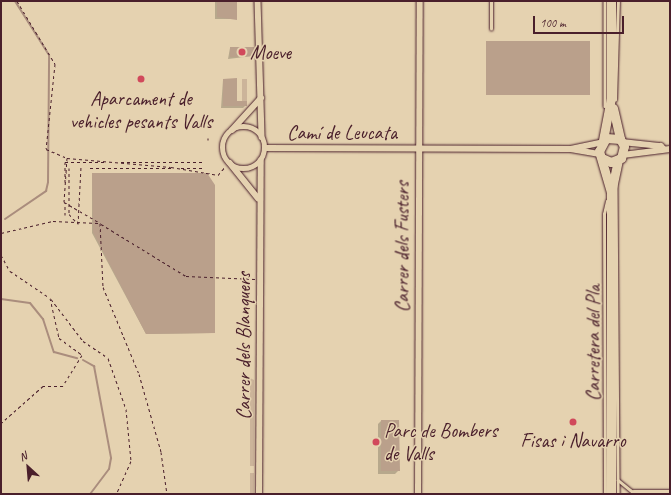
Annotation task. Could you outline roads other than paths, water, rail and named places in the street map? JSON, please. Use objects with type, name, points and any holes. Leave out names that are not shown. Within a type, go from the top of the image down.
[{"type":"main road","points":[[611,1],[612,102],[621,141],[621,157],[612,186]]},
{"type":"main road","points":[[612,102],[601,142],[601,156],[612,186]]},
{"type":"main road","points":[[601,142],[610,136],[621,141]]},
{"type":"main road","points":[[601,156],[621,157]]},
{"type":"main road","name":"Carretera del Pla","points":[[611,494],[612,186]]},
{"type":"street","points":[[230,163],[244,169],[261,161],[265,148],[262,137],[258,1]]},
{"type":"street","name":"Carrer dels Fusters","points":[[418,494],[420,1]]},
{"type":"street","points":[[258,198],[230,163],[224,150],[228,135],[261,98]]},
{"type":"street","points":[[228,135],[246,127],[262,137]]},
{"type":"street","points":[[621,141],[661,146],[667,149]]},
{"type":"street","points":[[571,149],[601,142]]},
{"type":"street","name":"Camí de Leucata","points":[[265,148],[571,149]]},
{"type":"street","points":[[571,149],[601,156]]},
{"type":"street","points":[[621,157],[667,149]]},
{"type":"street","name":"Carrer dels Blanquers","points":[[259,494],[258,198],[261,161]]},
{"type":"street","points":[[633,493],[670,493]]},
{"type":"lane","points":[[491,1],[491,29]]},
{"type":"lane","points":[[604,1],[607,118]]},
{"type":"lane","points":[[612,102],[618,85],[618,1]]},
{"type":"lane","points":[[612,186],[618,494]]},
{"type":"lane","points":[[604,494],[604,214],[612,186]]},
{"type":"lane","points":[[618,480],[633,493]]},
{"type":"waterway","points":[[5,219],[46,191],[48,182],[49,55],[15,1]]},
{"type":"waterway","points":[[1,299],[30,303],[43,319],[54,352],[77,358]]},
{"type":"waterway","points":[[83,360],[94,366],[111,458],[109,469],[90,494]]},
{"type":"place","name":"Moeve","points":[[242,52]]},
{"type":"place","name":"Aparcament de vehicles pesants Valls","points":[[141,79]]},
{"type":"place","name":"Fisas i Navarro","points":[[573,422]]},
{"type":"place","name":"Parc de Bombers de Valls","points":[[376,442]]}]
